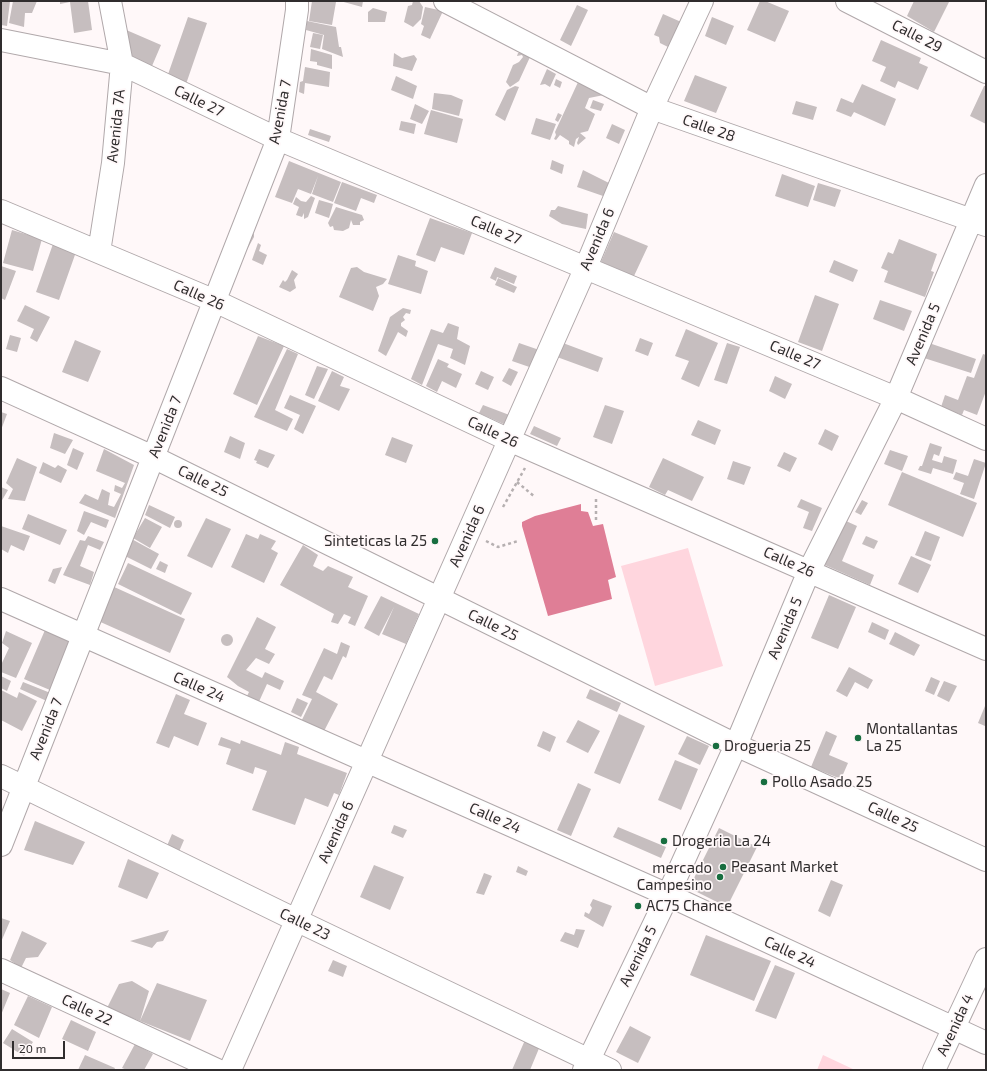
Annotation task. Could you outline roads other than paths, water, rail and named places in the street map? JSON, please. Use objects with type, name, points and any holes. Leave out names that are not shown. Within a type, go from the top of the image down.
[{"type":"street","name":"Avenida 7A","points":[[99,252],[113,163],[122,64],[110,1]]},
{"type":"street","name":"Avenida 7","points":[[1,845],[278,139],[297,10],[297,1]]},
{"type":"street","name":"Calle 28","points":[[445,1],[652,108],[978,222]]},
{"type":"street","name":"Avenida 6","points":[[230,1070],[586,267],[652,108],[702,1]]},
{"type":"street","name":"Calle 29","points":[[847,1],[986,72]]},
{"type":"street","name":"Calle 27","points":[[1,40],[122,64],[278,139],[896,398],[986,440]]},
{"type":"street","name":"Avenida 5","points":[[586,1065],[668,895],[736,745],[809,571],[896,398],[978,222],[986,185]]},
{"type":"street","name":"Calle 26","points":[[1,211],[215,301],[509,440],[986,650]]},
{"type":"street","name":"Calle 25","points":[[1,388],[153,457],[736,745],[986,860]]},
{"type":"street","name":"Calle 24","points":[[1,600],[668,895],[986,1044]]},
{"type":"street","name":"Calle 23","points":[[1,776],[296,920],[586,1065],[610,1070]]},
{"type":"street","name":"Avenida 4","points":[[934,1070],[986,959]]},
{"type":"street","name":"Calle 22","points":[[1,970],[217,1070]]},
{"type":"place","name":"Sinteticas la 25","points":[[435,541]]},
{"type":"place","name":"Montallantas La 25","points":[[858,738]]},
{"type":"place","name":"Drogueria 25","points":[[716,746]]},
{"type":"place","name":"Pollo Asado 25","points":[[764,782]]},
{"type":"place","name":"Drogeria La 24","points":[[664,841]]},
{"type":"place","name":"Peasant Market","points":[[723,867]]},
{"type":"place","name":"mercado Campesino","points":[[720,877]]},
{"type":"place","name":"AC75 Chance","points":[[638,906]]}]
